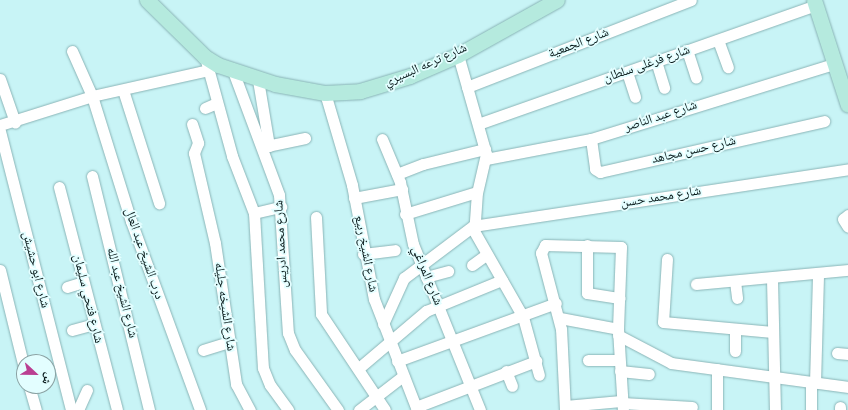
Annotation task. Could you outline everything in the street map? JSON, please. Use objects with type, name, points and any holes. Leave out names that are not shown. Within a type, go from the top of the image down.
[{"type":"street","name":"شارع ترعه البسيري","points":[[147,0],[206,63],[258,80],[324,94],[377,88],[458,55],[556,0]]},
{"type":"street","name":"شارع الجمعية","points":[[467,87],[691,0]]},
{"type":"street","points":[[815,3],[833,64],[848,105]]},
{"type":"street","name":"شارع فرغلى سلطان","points":[[478,124],[718,40],[815,3]]},
{"type":"street","points":[[718,40],[728,67]]},
{"type":"street","points":[[687,50],[696,78]]},
{"type":"street","name":"درب الشيخ عبد العال","points":[[72,51],[92,96],[133,228],[200,410]]},
{"type":"street","points":[[458,55],[486,154],[477,192],[473,226],[486,255],[523,317],[539,374]]},
{"type":"street","points":[[656,61],[664,88]]},
{"type":"street","points":[[0,125],[15,122],[92,96],[123,90],[206,63],[232,156],[254,213],[262,368],[270,385],[288,410]]},
{"type":"street","name":"شارع عبد الناصر","points":[[397,174],[432,161],[590,139],[833,64]]},
{"type":"street","name":"شارع محمد ادريس","points":[[233,71],[265,147],[281,207],[288,333],[295,350],[338,410]]},
{"type":"street","points":[[627,72],[635,97]]},
{"type":"street","points":[[0,79],[15,122]]},
{"type":"street","points":[[258,80],[265,147],[304,138]]},
{"type":"street","points":[[123,90],[159,203]]},
{"type":"street","name":"شارع الشيخ ربيع","points":[[324,94],[354,198],[363,254],[383,324],[416,408]]},
{"type":"street","points":[[204,108],[217,103]]},
{"type":"street","name":"شارع حسن مجاهد","points":[[590,139],[595,169],[600,172],[824,121]]},
{"type":"street","name":"شارع الشيخه جليله","points":[[192,124],[198,143],[194,153],[207,200],[236,384],[250,410]]},
{"type":"street","name":"شارع ابو حشيش","points":[[0,131],[71,410]]},
{"type":"street","name":"شارع المراغي","points":[[382,139],[402,189],[405,214],[420,264],[480,410]]},
{"type":"street","name":"شارع محمد حسن","points":[[473,226],[848,169]]},
{"type":"street","name":"شارع الشيخ عبد الله","points":[[92,176],[149,410]]},
{"type":"street","name":"شارع فتحي سليمان","points":[[59,187],[117,410]]},
{"type":"street","points":[[354,198],[402,189]]},
{"type":"street","points":[[405,214],[477,192]]},
{"type":"street","points":[[254,213],[281,207]]},
{"type":"street","points":[[848,215],[843,219],[848,227]]},
{"type":"street","points":[[316,217],[320,309],[360,367],[385,410]]},
{"type":"street","points":[[383,324],[400,283],[420,264],[473,226]]},
{"type":"street","points":[[622,405],[618,332],[621,259],[619,246],[545,245],[542,248],[560,318],[564,408],[622,405],[692,407]]},
{"type":"street","points":[[587,245],[587,293],[620,298]]},
{"type":"street","points":[[363,254],[395,250]]},
{"type":"street","points":[[472,265],[486,255]]},
{"type":"street","points":[[667,259],[663,322],[773,332]]},
{"type":"street","points":[[0,270],[21,354]]},
{"type":"street","points":[[696,284],[772,279],[848,270]]},
{"type":"street","points":[[426,277],[448,271]]},
{"type":"street","points":[[811,410],[818,274]]},
{"type":"street","points":[[772,279],[775,410]]},
{"type":"street","points":[[360,367],[388,340],[437,305],[502,280]]},
{"type":"street","points":[[735,281],[736,298]]},
{"type":"street","points":[[67,287],[83,282]]},
{"type":"street","points":[[397,360],[523,317],[556,303]]},
{"type":"street","points":[[560,318],[618,332],[666,362],[848,387]]},
{"type":"street","points":[[72,330],[94,324]]},
{"type":"street","points":[[735,329],[735,351]]},
{"type":"street","points":[[203,350],[230,342]]},
{"type":"street","points":[[588,360],[620,366],[649,374]]},
{"type":"street","points":[[416,408],[469,384],[536,361]]},
{"type":"street","points":[[717,369],[717,410]]},
{"type":"street","points":[[506,372],[512,386]]},
{"type":"street","points":[[359,410],[403,376]]},
{"type":"street","points":[[78,410],[87,390]]},
{"type":"street","points":[[31,394],[36,410]]}]
